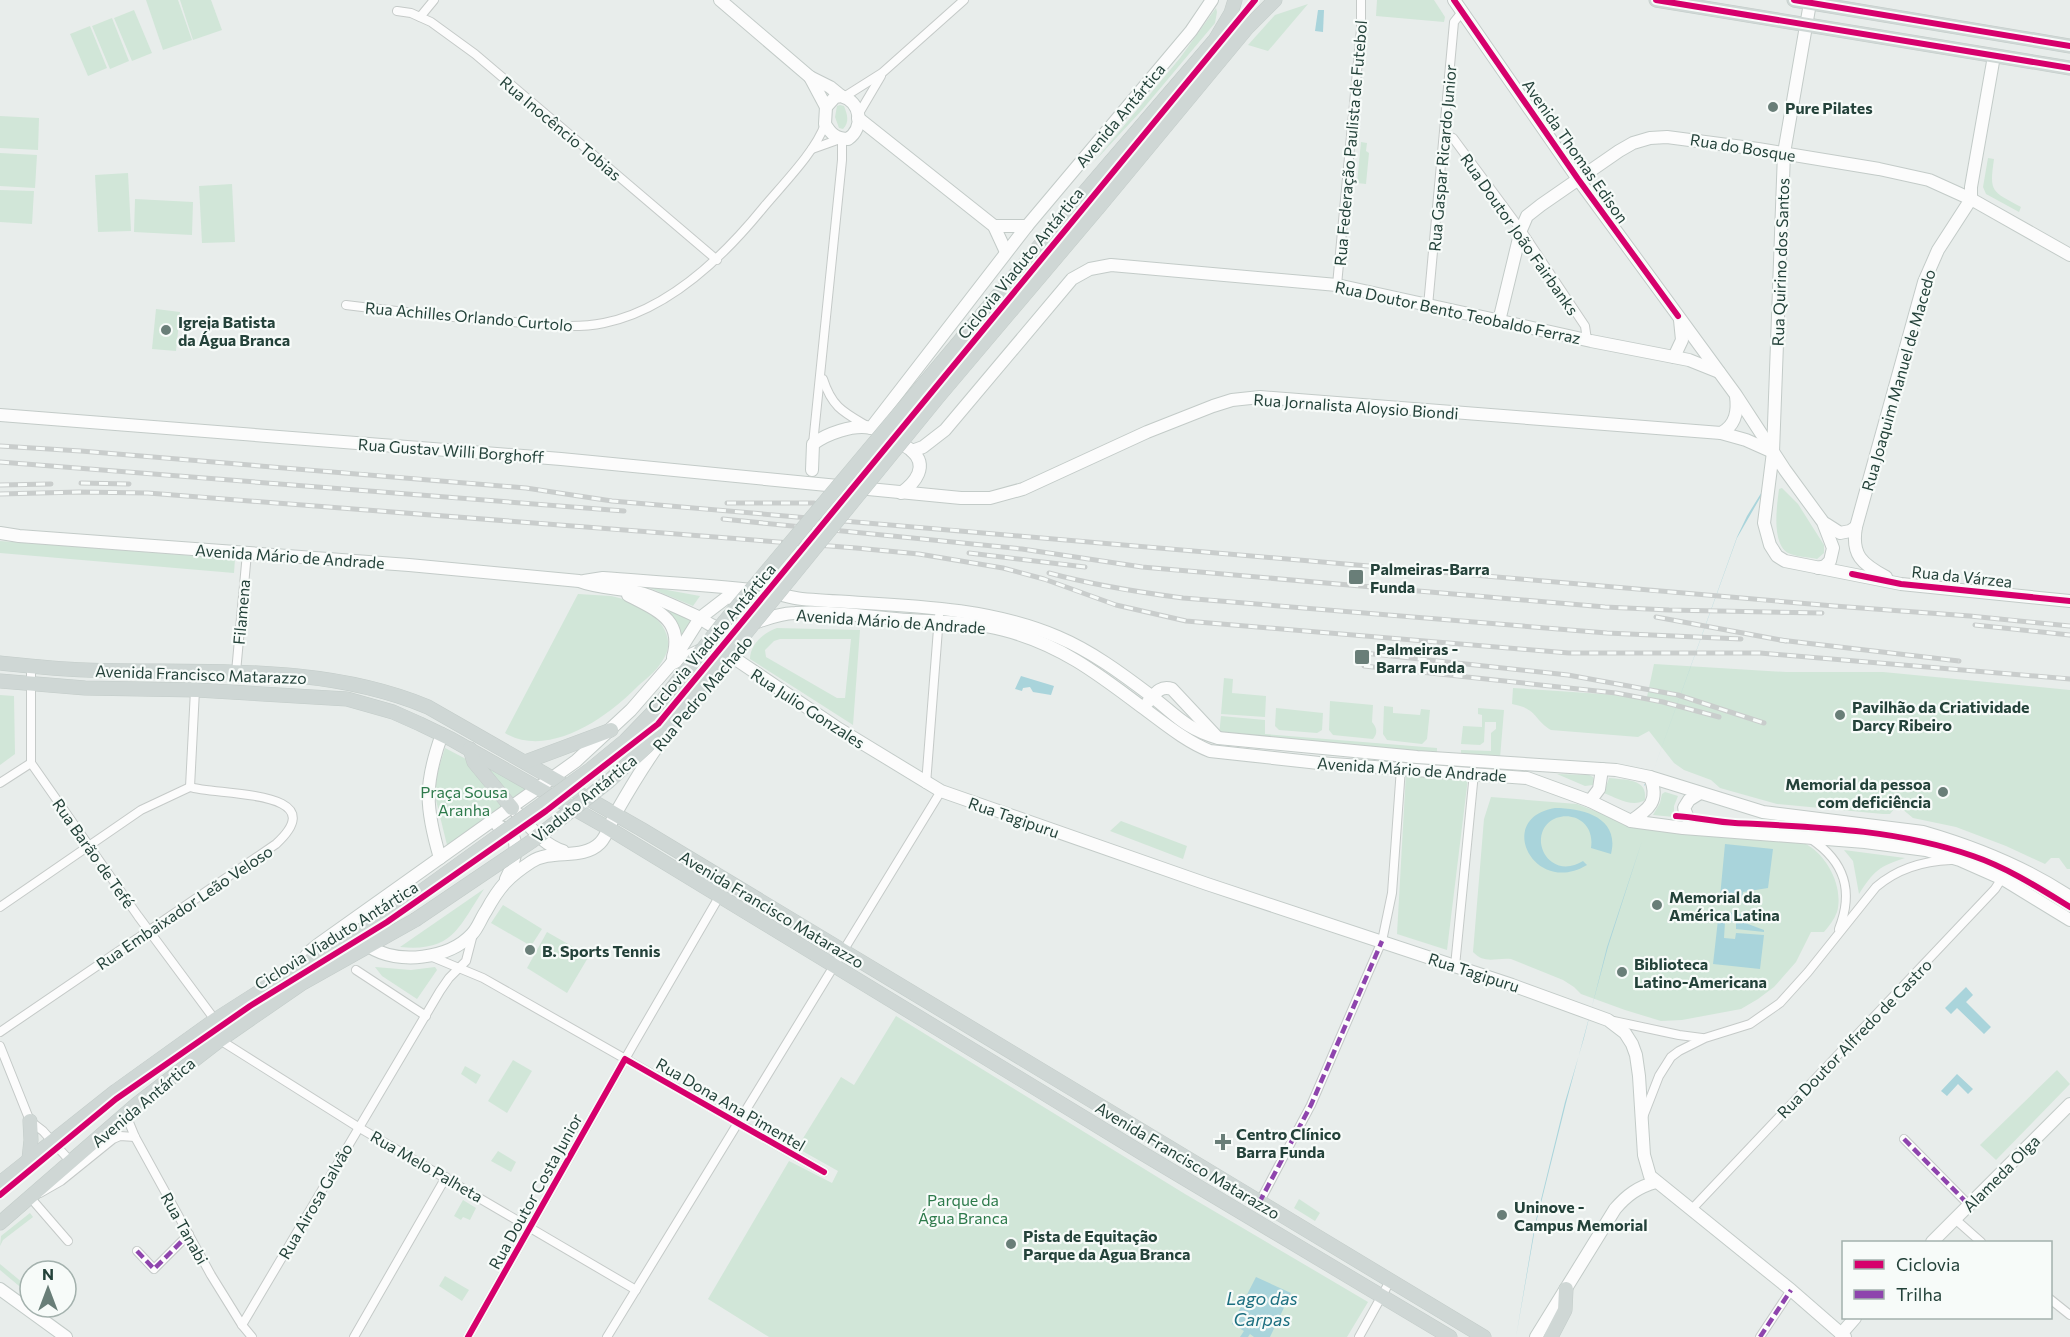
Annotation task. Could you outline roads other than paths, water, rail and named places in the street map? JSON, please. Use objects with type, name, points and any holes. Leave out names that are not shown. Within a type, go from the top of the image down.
[{"type":"main road","name":"Avenida Antártica","points":[[1083,194],[1215,40],[1231,13],[1235,0]]},
{"type":"main road","name":"Viaduto Antártica","points":[[415,921],[532,841],[609,780],[647,746],[700,688],[938,397],[1247,28],[1275,0]]},
{"type":"main road","points":[[1656,0],[2070,68]]},
{"type":"main road","points":[[1794,0],[2070,46]]},
{"type":"main road","name":"Viaduto Antártica","points":[[408,901],[591,769],[624,741],[656,709],[725,621],[1083,194]]},
{"type":"main road","name":"Avenida Francisco Matarazzo","points":[[0,663],[86,670],[236,672],[334,681],[398,694],[428,707],[615,814],[1484,1337]]},
{"type":"main road","name":"Avenida Francisco Matarazzo","points":[[0,681],[348,699],[393,712],[442,734],[608,828],[834,967],[1450,1337]]},
{"type":"main road","points":[[525,762],[611,730]]},
{"type":"main road","points":[[470,749],[474,762],[512,808]]},
{"type":"main road","name":"Avenida Antártica","points":[[0,1183],[116,1091],[215,1020],[298,967],[364,932],[408,901]]},
{"type":"main road","name":"Avenida Antártica","points":[[0,1223],[168,1079],[220,1040],[301,984],[415,921]]},
{"type":"main road","points":[[29,1159],[32,1140],[30,1121]]},
{"type":"main road","points":[[1551,1337],[1565,1311],[1566,1288]]},
{"type":"street","points":[[420,17],[434,0]]},
{"type":"street","points":[[720,0],[810,77],[853,103],[858,120],[994,226],[1006,252]]},
{"type":"street","points":[[826,107],[836,97],[843,97],[882,73],[964,0]]},
{"type":"street","name":"Avenida Antártica","points":[[871,428],[1006,252],[1191,32],[1212,0]]},
{"type":"street","name":"Rua Federação Paulista de Futebol","points":[[1337,285],[1361,29],[1361,0]]},
{"type":"street","name":"Avenida Thomas Edison","points":[[1454,0],[1578,179],[1736,395],[1823,522],[1833,548],[1830,561],[1818,568]]},
{"type":"street","name":"Rua Quirino dos Santos","points":[[1764,523],[1773,452],[1784,153],[1810,3]]},
{"type":"street","name":"Rua Inocêncio Tobias","points":[[397,11],[431,22],[475,54],[717,260]]},
{"type":"street","name":"Rua Gaspar Ricardo Junior","points":[[1428,306],[1454,22],[1462,12]]},
{"type":"street","name":"Rua Joaquim Manuel de Macedo","points":[[1901,584],[1872,569],[1858,556],[1854,545],[1856,527],[1927,274],[1938,250],[1971,199],[1971,187],[1994,56]]},
{"type":"street","points":[[811,149],[856,133],[858,120],[882,73]]},
{"type":"street","points":[[810,77],[826,107],[825,124],[830,131],[843,139]]},
{"type":"street","name":"Rua Achilles Orlando Curtolo","points":[[346,305],[558,326],[605,323],[637,312],[699,274],[717,260],[811,149],[825,124]]},
{"type":"street","name":"Rua Doutor João Fairbanks","points":[[1444,134],[1453,138],[1521,230],[1585,326],[1587,340]]},
{"type":"street","name":"Rua do Bosque","points":[[1499,321],[1521,230],[1527,216],[1633,143],[1650,138],[1689,138],[1879,169],[1929,180],[1971,199],[2070,255]]},
{"type":"street","points":[[812,470],[843,139]]},
{"type":"street","points":[[994,226],[1027,226]]},
{"type":"street","name":"Rua Doutor Bento Teobaldo Ferraz","points":[[912,451],[922,447],[945,430],[1072,279],[1090,269],[1111,265],[1337,285],[1587,340],[1696,361],[1719,372]]},
{"type":"street","points":[[1674,357],[1682,340],[1678,316]]},
{"type":"street","points":[[821,375],[830,399],[836,406],[912,451],[918,459],[918,476],[913,484],[901,493]]},
{"type":"street","points":[[1721,433],[1728,430],[1736,418],[1736,395]]},
{"type":"street","name":"Rua Jornalista Aloysio Biondi","points":[[901,493],[940,498],[990,498],[1023,489],[1050,478],[1147,432],[1213,406],[1232,400],[1260,397],[1721,433],[1746,440],[1773,452]]},
{"type":"street","name":"Rua Gustav Willi Borghoff","points":[[0,415],[561,459],[901,493]]},
{"type":"street","points":[[813,444],[844,430],[871,428]]},
{"type":"street","points":[[784,482],[812,470],[852,488]]},
{"type":"street","points":[[1823,522],[1840,533],[1856,527]]},
{"type":"street","name":"Rua da Várzea","points":[[1764,523],[1770,545],[1777,556],[1785,561],[1901,584],[2070,601]]},
{"type":"street","name":"Avenida Mário de Andrade","points":[[0,533],[409,565],[579,581],[603,578],[763,591],[798,598],[939,616],[1023,635],[1059,650],[1084,664],[1196,746],[1210,752],[1531,779],[1590,801],[1631,821],[1898,846],[1960,860],[2003,879],[2070,920]]},
{"type":"street","name":"Filamena","points":[[236,672],[247,553]]},
{"type":"street","name":"Avenida Mário de Andrade","points":[[579,581],[589,585],[650,595],[712,626],[725,629],[795,613],[989,616],[1057,637],[1117,671],[1184,724],[1201,733],[1218,738],[1417,756],[1602,769],[1650,777],[1726,802],[1781,816],[1923,832],[1954,841],[2011,864]]},
{"type":"street","points":[[615,588],[667,618],[675,633],[675,649],[671,664]]},
{"type":"street","points":[[298,967],[309,952],[319,944],[554,778],[583,755],[611,730],[671,664],[700,618],[726,598],[757,596],[798,598]]},
{"type":"street","points":[[926,783],[939,616]]},
{"type":"street","name":"Rua Pedro Machado","points":[[460,968],[468,955],[473,934],[505,880],[534,860],[555,853],[590,850],[600,843],[653,750],[730,656],[765,619]]},
{"type":"street","name":"Rua Julio Gonzales","points":[[671,664],[699,651],[708,650],[730,656],[839,729],[941,791]]},
{"type":"street","points":[[0,783],[31,763],[31,666]]},
{"type":"street","points":[[1143,708],[1163,688],[1172,689],[1218,738]]},
{"type":"street","points":[[0,907],[141,810],[190,787],[195,690]]},
{"type":"street","points":[[440,858],[429,814],[428,795],[432,763],[442,734]]},
{"type":"street","name":"Rua Barão de Tefé","points":[[31,763],[215,1020]]},
{"type":"street","points":[[1259,1203],[1311,1105],[1382,941],[1392,893],[1401,768]]},
{"type":"street","points":[[1590,801],[1599,789],[1602,769]]},
{"type":"street","points":[[1455,966],[1474,773]]},
{"type":"street","points":[[1631,821],[1646,810],[1654,798],[1654,785],[1650,777]]},
{"type":"street","name":"Rua Embaixador Leão Veloso","points":[[0,1032],[276,844],[291,828],[294,816],[291,810],[272,798],[202,791],[190,787]]},
{"type":"street","points":[[607,1337],[941,791]]},
{"type":"street","name":"Rua Tagipuru","points":[[941,791],[1207,884],[1571,1005],[1608,1020],[1625,1033],[1636,1055],[1646,1168],[1656,1182]]},
{"type":"street","points":[[1698,829],[1689,821],[1684,808],[1689,800],[1700,793]]},
{"type":"street","points":[[512,808],[550,846],[571,853]]},
{"type":"street","points":[[486,826],[503,828],[514,838],[516,854],[505,880]]},
{"type":"street","points":[[1808,837],[1824,847],[1843,873],[1845,909],[1835,938]]},
{"type":"street","points":[[1642,1120],[1659,1076],[1671,1057],[1705,1038],[1744,1027],[1765,1015],[1794,988],[1875,887],[1897,871],[1936,861],[1960,860]]},
{"type":"street","points":[[2011,864],[2070,897]]},
{"type":"street","name":"Rua Doutor Alfredo de Castro","points":[[1692,1209],[1995,889],[2011,864]]},
{"type":"street","name":"Rua Doutor Costa Junior","points":[[468,1337],[719,897]]},
{"type":"street","name":"Rua Pedro Machado","points":[[430,956],[449,949],[473,934]]},
{"type":"street","points":[[370,947],[392,956],[430,956]]},
{"type":"street","name":"Rua Dona Ana Pimentel","points":[[430,956],[470,971],[523,1000],[824,1172]]},
{"type":"street","name":"Rua Airosa Galvão","points":[[242,1325],[358,1127],[449,978],[460,968]]},
{"type":"street","points":[[356,970],[426,1016]]},
{"type":"street","points":[[1608,1020],[1705,1038]]},
{"type":"street","name":"Rua Melo Palheta","points":[[220,1040],[358,1127],[636,1290]]},
{"type":"street","points":[[0,1046],[30,1121],[71,1162]]},
{"type":"street","name":"Alameda Olga","points":[[1933,1241],[2070,1104]]},
{"type":"street","name":"Rua Tanabi","points":[[126,1115],[135,1137],[211,1275],[252,1337]]},
{"type":"street","name":"Avenida Antártica","points":[[29,1196],[45,1191],[62,1181],[113,1139],[120,1136],[135,1137]]},
{"type":"street","points":[[1904,1139],[1970,1205]]},
{"type":"street","points":[[354,1337],[446,1177]]},
{"type":"street","points":[[1536,1337],[1605,1223],[1623,1199],[1639,1187],[1656,1182],[1692,1209],[1843,1335],[1854,1319]]},
{"type":"street","points":[[29,1196],[68,1240]]},
{"type":"street","points":[[1956,1219],[1980,1241]]},
{"type":"street","points":[[137,1251],[154,1269],[189,1234]]},
{"type":"street","points":[[1359,1337],[1390,1281]]},
{"type":"street","points":[[1760,1337],[1791,1290]]},
{"type":"street","points":[[2,1294],[66,1337]]},
{"type":"street","points":[[2052,1301],[2070,1315]]},
{"type":"water","points":[[1318,10],[1324,10],[1323,32],[1315,31]]},
{"type":"water","points":[[1774,368],[1764,491],[1737,538],[1651,777],[1737,537],[1763,490]]},
{"type":"water","points":[[1021,676],[1054,686],[1051,695],[1033,692],[1030,687],[1023,688],[1022,691],[1015,689]]},
{"type":"water","points":[[1555,808],[1588,813],[1605,824],[1612,842],[1611,854],[1591,848],[1590,834],[1585,825],[1568,816],[1549,822],[1543,831],[1542,849],[1550,860],[1560,866],[1571,866],[1583,861],[1587,865],[1568,872],[1551,871],[1538,864],[1528,852],[1524,839],[1527,826],[1537,815]]},
{"type":"water","points":[[1642,841],[1608,947],[1592,1008],[1607,947]]},
{"type":"water","points":[[1725,844],[1773,849],[1768,888],[1743,892],[1742,899],[1720,897]]},
{"type":"water","points":[[1719,911],[1741,914],[1740,921],[1764,930],[1764,932],[1736,929],[1736,922],[1725,922],[1724,938],[1735,939],[1736,933],[1764,935],[1760,969],[1713,964]]},
{"type":"water","points":[[1966,987],[1973,995],[1966,1002],[1991,1027],[1984,1034],[1957,1008],[1951,1014],[1945,1008]]},
{"type":"water","points":[[1579,1056],[1536,1223],[1516,1337],[1535,1224],[1565,1102]]},
{"type":"water","points":[[1957,1074],[1973,1089],[1968,1094],[1958,1084],[1947,1096],[1941,1091]]},
{"type":"water","name":"Lago das Carpas","points":[[1256,1277],[1291,1293],[1270,1337],[1254,1337],[1250,1334],[1248,1337],[1240,1337],[1244,1331],[1232,1324]]},
{"type":"railway","points":[[0,446],[526,488],[612,501],[2070,626]]},
{"type":"railway","points":[[0,462],[624,511]]},
{"type":"railway","points":[[81,483],[129,484]]},
{"type":"railway","points":[[0,485],[51,484]]},
{"type":"railway","points":[[0,494],[148,493],[856,548],[919,554],[1003,568],[1044,579],[1116,605],[1186,621],[1569,653],[1760,653],[2070,679]]},
{"type":"railway","points":[[727,503],[814,503]]},
{"type":"railway","points":[[723,519],[1022,549],[1142,567],[1605,607],[1822,613]]},
{"type":"railway","points":[[969,553],[1085,567]]},
{"type":"railway","points":[[1049,573],[1115,588],[1183,598],[1607,633],[1741,639]]},
{"type":"railway","points":[[1656,617],[1786,641]]},
{"type":"railway","points":[[1975,625],[2070,635]]},
{"type":"railway","points":[[1780,640],[1959,661]]},
{"type":"railway","points":[[1364,653],[1568,675],[1678,695],[1764,723]]},
{"type":"railway","points":[[1364,666],[1616,693],[1663,702],[1719,717]]},
{"type":"place","name":"Pure Pilates","points":[[1773,107]]},
{"type":"place","name":"Igreja Batista da Água Branca","points":[[166,330]]},
{"type":"place","name":"Palmeiras-Barra Funda","points":[[1356,577]]},
{"type":"place","name":"Palmeiras - Barra Funda","points":[[1362,657]]},
{"type":"place","name":"Pavilhão da Criatividade Darcy Ribeiro","points":[[1840,715]]},
{"type":"place","name":"Memorial da pessoa com deficiência","points":[[1943,792]]},
{"type":"place","name":"Memorial da América Latina","points":[[1657,905]]},
{"type":"place","name":"B. Sports Tennis","points":[[530,950]]},
{"type":"place","name":"Biblioteca Latino-Americana","points":[[1622,972]]},
{"type":"place","name":"Centro Clínico Barra Funda","points":[[1223,1142]]},
{"type":"place","name":"Uninove - Campus Memorial","points":[[1502,1215]]},
{"type":"place","name":"Pista de Equitação Parque da Agua Branca","points":[[1011,1244]]},
{"type":"park label","name":"Praça Sousa Aranha","points":[[464,800]]},
{"type":"park label","name":"Parque da Água Branca","points":[[963,1208]]}]
